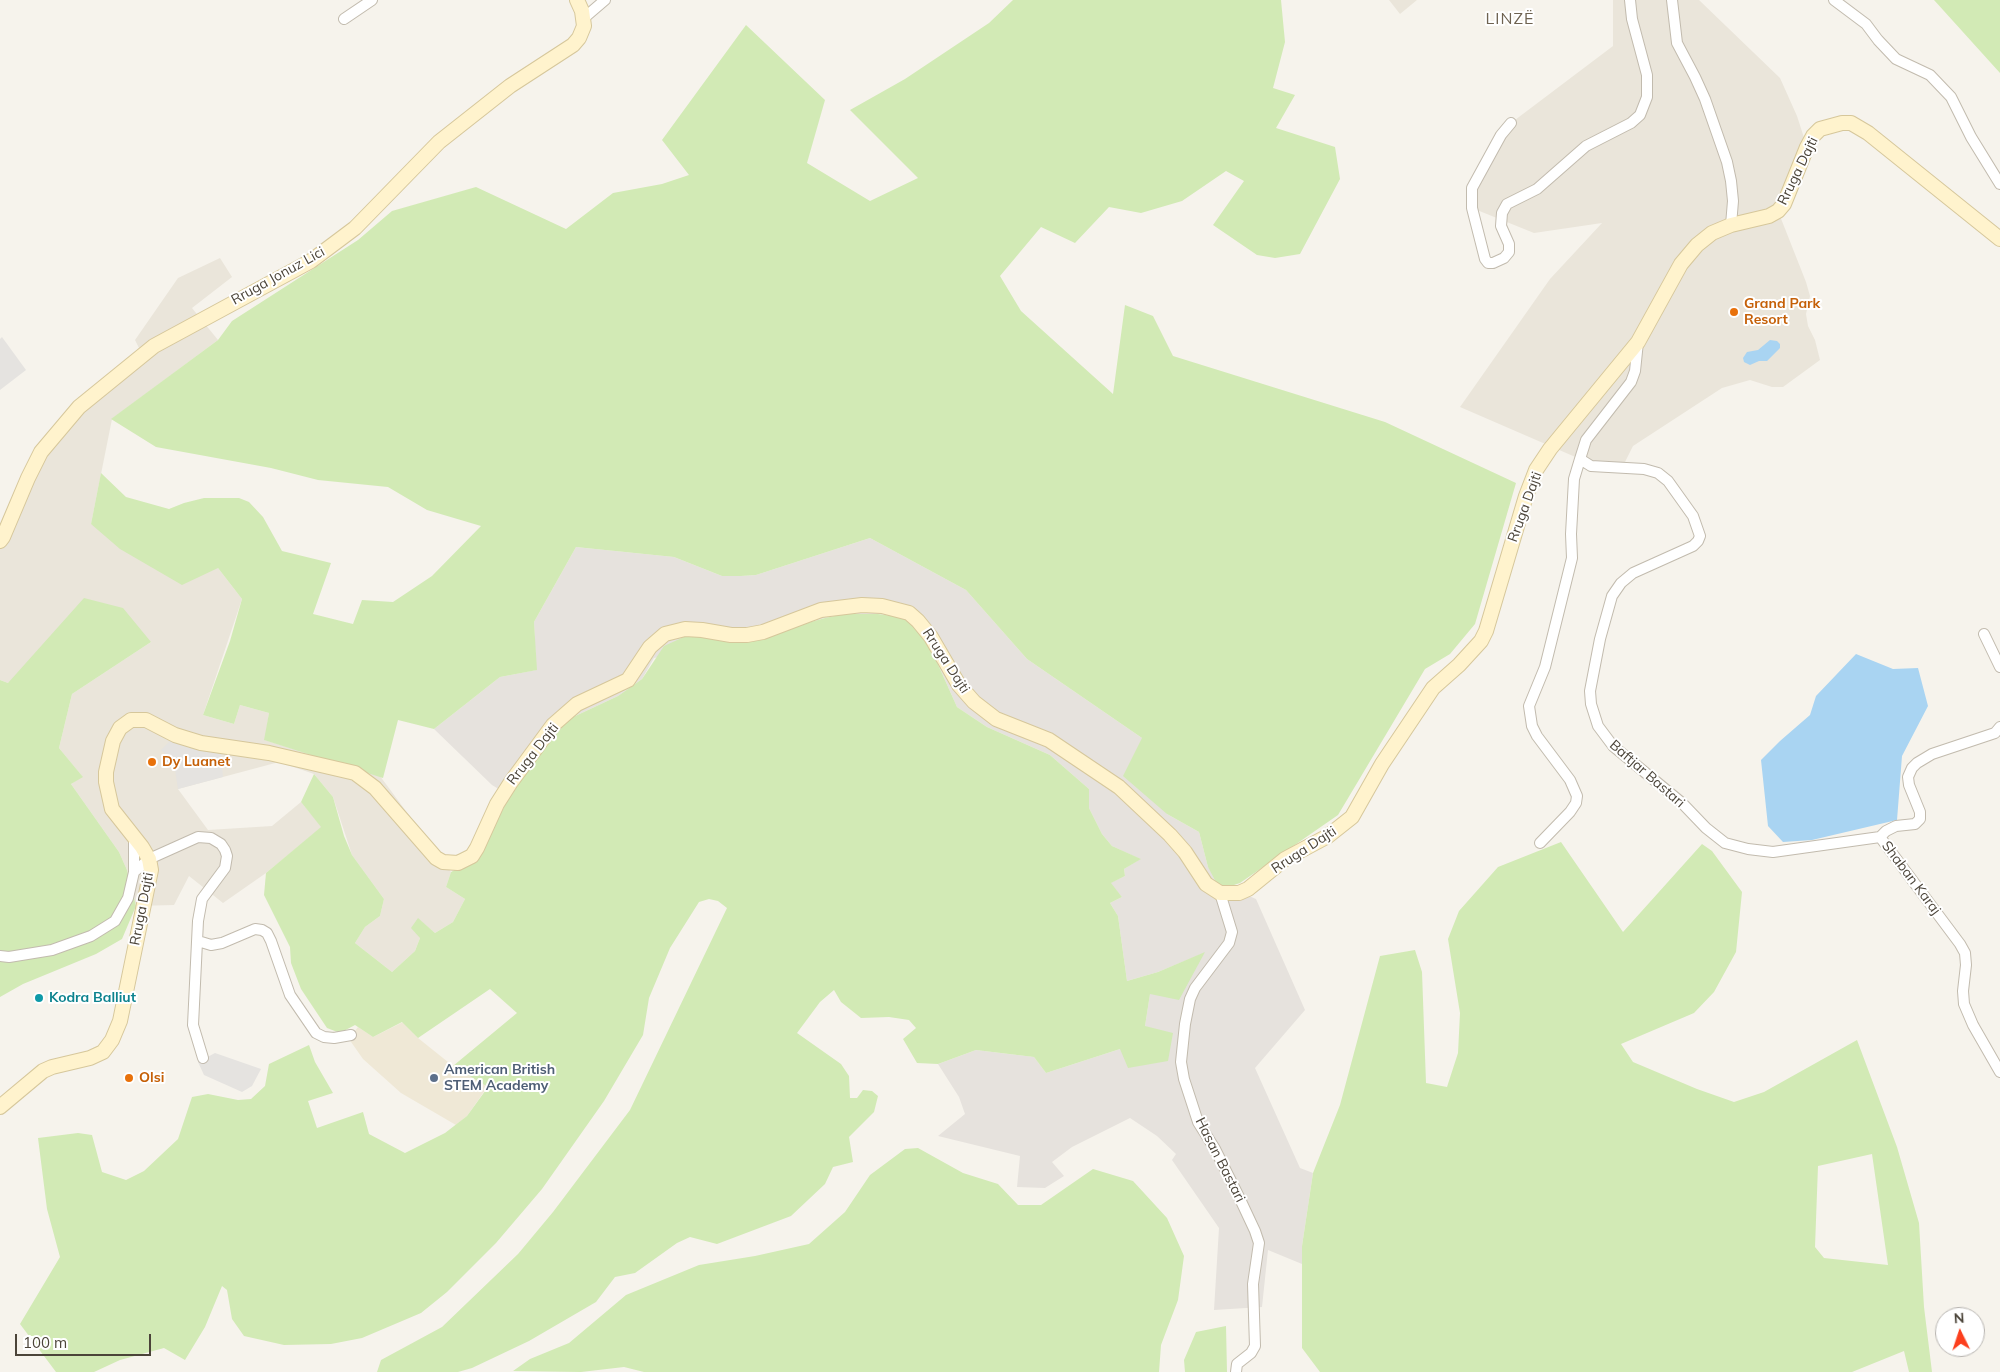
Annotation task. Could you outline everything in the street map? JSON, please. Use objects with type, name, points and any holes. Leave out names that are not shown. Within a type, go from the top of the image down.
[{"type":"main road","points":[[577,0],[584,18]]},
{"type":"main road","name":"Rruga Jonuz Lici","points":[[0,540],[41,452],[79,407],[154,346],[311,261],[336,243],[355,228],[432,149],[458,127],[510,86],[573,45],[582,31],[584,18]]},
{"type":"main road","name":"Rruga Dajti","points":[[0,1107],[43,1071],[97,1056],[108,1047],[120,1021],[151,870],[149,859],[112,808],[108,794],[106,772],[116,734],[125,724],[137,719],[146,720],[175,735],[202,743],[269,753],[355,773],[375,788],[436,858],[443,862],[458,863],[472,856],[496,804],[553,725],[577,704],[628,680],[650,647],[665,634],[685,629],[731,635],[747,635],[763,632],[821,610],[862,605],[882,606],[908,614],[918,621],[931,637],[959,685],[974,702],[996,719],[1049,740],[1119,787],[1170,834],[1185,852],[1206,884],[1220,894],[1238,893],[1248,889],[1285,859],[1328,836],[1352,817],[1382,764],[1428,695],[1481,641],[1486,631],[1526,496],[1536,470],[1550,449],[1638,342],[1681,264],[1696,245],[1712,233],[1731,225],[1762,219],[1778,211],[1789,196],[1807,147],[1814,136],[1826,126],[1842,122],[1851,124],[1868,133],[2000,239]]},
{"type":"street","points":[[344,19],[372,0]]},
{"type":"street","points":[[584,18],[605,0]]},
{"type":"street","points":[[1511,123],[1501,135],[1472,188],[1472,208],[1485,259],[1488,263],[1493,264],[1504,258],[1509,252],[1509,244],[1501,226],[1502,214],[1507,204],[1537,190],[1586,146],[1631,123],[1640,115],[1647,97],[1647,75],[1632,19],[1630,0]]},
{"type":"street","points":[[1672,0],[1677,43],[1698,84],[1727,162],[1732,194],[1731,225]]},
{"type":"street","points":[[1834,0],[1866,24],[1896,59],[1930,75],[1951,97],[1971,137],[2000,184]]},
{"type":"street","points":[[1540,843],[1570,812],[1576,803],[1577,796],[1570,780],[1537,736],[1531,720],[1529,706],[1545,667],[1572,558],[1571,534],[1574,479],[1586,440],[1631,382],[1635,371],[1638,342]]},
{"type":"street","name":"Baftjar Bastari","points":[[1580,459],[1591,466],[1644,469],[1658,473],[1668,482],[1693,516],[1700,536],[1693,546],[1633,573],[1621,583],[1612,596],[1600,639],[1590,691],[1594,714],[1604,736],[1613,746],[1682,803],[1706,828],[1725,844],[1773,852],[1880,837]]},
{"type":"street","points":[[1984,634],[2000,667]]},
{"type":"street","name":"Shaban Karaj","points":[[2000,727],[1995,733],[1932,754],[1917,763],[1912,768],[1908,778],[1920,812],[1920,819],[1915,824],[1896,826],[1886,831],[1880,837],[1960,944],[1966,965],[1963,991],[1964,1004],[1973,1025],[2000,1072]]},
{"type":"street","points":[[134,872],[149,859],[198,836],[211,838],[221,844],[227,856],[224,868],[202,900],[198,921],[193,1025],[203,1058]]},
{"type":"street","points":[[0,956],[9,957],[52,950],[91,936],[115,921],[128,898],[134,872],[134,837]]},
{"type":"street","name":"Hasan Bastari","points":[[1220,894],[1232,932],[1229,944],[1195,988],[1190,999],[1181,1062],[1184,1079],[1198,1122],[1215,1149],[1256,1231],[1259,1243],[1254,1284],[1255,1346],[1237,1364],[1236,1372]]},
{"type":"street","points":[[198,941],[205,944],[216,944],[255,929],[267,933],[290,995],[316,1032],[324,1037],[334,1038],[351,1035]]},
{"type":"shaded area","points":[[1389,0],[1417,0],[1400,14]]},
{"type":"shaded area","points":[[1613,0],[1699,0],[1780,78],[1797,116],[1807,147],[1778,211],[1810,296],[1806,314],[1808,326],[1815,340],[1820,360],[1783,387],[1772,387],[1750,380],[1722,388],[1633,446],[1622,468],[1580,459],[1460,407],[1550,279],[1602,223],[1534,233],[1472,208],[1472,188],[1511,123],[1613,46]]},
{"type":"shaded area","points":[[220,258],[232,277],[192,308],[218,340],[112,419],[91,524],[218,568],[242,599],[203,715],[234,724],[240,705],[269,713],[265,740],[380,776],[451,872],[446,887],[465,899],[453,922],[435,933],[418,919],[420,938],[415,951],[392,972],[355,943],[365,927],[380,916],[384,899],[352,855],[333,797],[314,774],[279,762],[178,789],[208,830],[272,826],[301,802],[322,827],[266,873],[223,903],[189,876],[174,905],[136,906],[127,870],[119,852],[71,784],[82,776],[59,748],[72,694],[151,642],[8,683],[0,680],[0,532],[47,437],[141,352],[135,340],[178,278]]},
{"type":"shaded area","points":[[2,337],[26,370],[0,390],[0,339]]},
{"type":"shaded area","points":[[870,538],[966,590],[1027,659],[1142,738],[1167,814],[1199,832],[1208,867],[1228,887],[1256,899],[1305,1010],[1255,1068],[1300,1168],[1313,1173],[1302,1246],[1302,1264],[1268,1250],[1262,1307],[1214,1310],[1219,1228],[1172,1160],[1176,1154],[1157,1136],[1130,1118],[1072,1147],[1052,1162],[1064,1176],[1045,1188],[1017,1187],[1020,1156],[938,1136],[965,1114],[959,1097],[938,1064],[976,1050],[1034,1057],[1046,1073],[1120,1049],[1145,1026],[1150,994],[1204,953],[1158,972],[1127,981],[1118,916],[1110,903],[1122,897],[1110,883],[1125,876],[1124,869],[1140,859],[1112,846],[1102,834],[1089,808],[1089,789],[1050,755],[987,727],[957,707],[928,642],[900,617],[878,614],[843,614],[757,637],[654,658],[642,679],[618,696],[571,718],[510,796],[492,785],[434,729],[500,677],[536,670],[534,622],[576,547],[674,557],[722,576],[741,576],[756,575]]},
{"type":"shaded area","points":[[172,739],[221,754],[223,777],[178,789],[174,762],[161,750]]},
{"type":"shaded area","points":[[403,1022],[418,1038],[453,1066],[488,1086],[467,1116],[456,1125],[401,1093],[363,1059],[349,1039],[358,1027],[373,1037]]},
{"type":"shaded area","points":[[215,1053],[261,1069],[252,1086],[242,1092],[204,1075],[198,1062]]},
{"type":"green space","points":[[1013,0],[1281,0],[1285,42],[1273,88],[1295,95],[1276,128],[1335,147],[1340,179],[1300,254],[1275,258],[1257,255],[1213,225],[1244,181],[1226,171],[1182,201],[1141,213],[1109,207],[1075,243],[1041,227],[1000,276],[1021,311],[1113,394],[1125,305],[1153,316],[1173,356],[1385,422],[1516,483],[1475,624],[1450,654],[1425,669],[1338,815],[1240,883],[1228,887],[1217,884],[1208,867],[1199,832],[1167,814],[1123,776],[1142,738],[1027,659],[966,590],[870,538],[756,575],[741,576],[722,576],[674,557],[576,547],[534,622],[537,670],[500,677],[434,729],[398,720],[383,778],[264,740],[269,713],[240,705],[234,724],[203,715],[230,641],[242,599],[218,568],[182,585],[120,549],[91,524],[101,473],[126,497],[169,509],[204,498],[239,498],[249,502],[263,517],[282,551],[331,563],[313,614],[353,624],[362,600],[393,602],[432,576],[481,526],[427,510],[388,487],[318,480],[271,468],[156,447],[111,419],[218,340],[232,321],[358,240],[392,211],[476,187],[566,229],[613,193],[662,184],[689,175],[662,140],[746,25],[825,100],[807,163],[870,201],[918,178],[850,110],[905,79],[989,23]]},
{"type":"green space","points":[[1934,0],[2000,0],[2000,73]]},
{"type":"green space","points":[[84,598],[123,608],[151,642],[72,694],[59,748],[83,777],[71,784],[119,852],[127,870],[136,906],[122,939],[96,954],[23,984],[0,997],[0,680],[8,683]]},
{"type":"green space","points":[[843,614],[878,614],[900,617],[913,623],[928,642],[957,707],[987,727],[1050,755],[1089,789],[1089,808],[1102,834],[1112,846],[1141,859],[1124,869],[1125,876],[1111,883],[1122,897],[1110,903],[1118,916],[1127,981],[1158,972],[1205,952],[1179,1000],[1150,994],[1145,1026],[1173,1033],[1168,1061],[1128,1068],[1120,1049],[1046,1073],[1034,1057],[976,1050],[938,1064],[917,1063],[903,1039],[916,1028],[909,1020],[889,1017],[861,1018],[841,1002],[834,990],[820,1002],[797,1033],[841,1064],[849,1076],[850,1098],[857,1098],[863,1090],[872,1091],[878,1096],[874,1112],[849,1137],[853,1162],[833,1167],[825,1184],[791,1216],[717,1244],[690,1237],[677,1243],[635,1273],[615,1277],[596,1302],[529,1341],[472,1368],[458,1372],[377,1372],[381,1360],[442,1327],[518,1254],[553,1212],[630,1110],[727,908],[718,901],[709,899],[699,902],[670,948],[649,998],[643,1035],[604,1101],[542,1189],[496,1243],[447,1292],[421,1313],[362,1338],[331,1344],[284,1345],[244,1336],[232,1319],[227,1290],[222,1286],[205,1327],[185,1360],[164,1348],[120,1360],[94,1372],[56,1372],[20,1324],[60,1257],[47,1209],[38,1138],[78,1133],[92,1135],[102,1172],[126,1180],[144,1171],[178,1139],[192,1097],[208,1094],[238,1100],[251,1099],[265,1086],[269,1064],[309,1045],[315,1062],[333,1093],[308,1101],[317,1128],[363,1112],[369,1134],[405,1153],[445,1133],[467,1116],[488,1087],[453,1066],[517,1013],[490,989],[418,1038],[402,1022],[373,1037],[355,1025],[340,1033],[327,1028],[301,989],[291,963],[290,947],[264,895],[266,873],[321,827],[301,802],[314,774],[333,797],[344,836],[352,855],[384,899],[380,916],[365,927],[355,943],[392,972],[415,951],[420,938],[411,928],[418,918],[435,933],[453,922],[465,899],[446,887],[451,872],[480,857],[518,778],[537,753],[571,718],[618,696],[642,679],[664,646],[686,636],[735,640],[757,637]]},
{"type":"green space","points":[[1561,842],[1623,932],[1702,844],[1712,851],[1742,892],[1736,952],[1714,992],[1694,1013],[1621,1044],[1633,1062],[1697,1089],[1734,1102],[1764,1092],[1857,1040],[1897,1147],[1919,1223],[1924,1307],[1932,1372],[1909,1372],[1904,1351],[1852,1372],[1320,1372],[1302,1348],[1302,1246],[1313,1173],[1340,1105],[1380,956],[1415,950],[1422,972],[1426,1083],[1447,1087],[1458,1053],[1460,1013],[1448,939],[1459,911],[1498,867]],"holes":[[[1872,1154],[1888,1265],[1824,1258],[1815,1247],[1818,1166]]]},
{"type":"green space","points":[[918,1148],[963,1173],[998,1184],[1018,1205],[1041,1205],[1093,1169],[1133,1181],[1167,1218],[1184,1256],[1178,1300],[1161,1345],[1159,1372],[644,1372],[624,1367],[581,1372],[513,1371],[530,1359],[569,1343],[626,1295],[699,1265],[755,1256],[809,1244],[845,1212],[870,1175],[905,1149]]},
{"type":"green space","points":[[1226,1326],[1227,1372],[1185,1372],[1184,1360],[1196,1332]]},
{"type":"water","points":[[1770,340],[1777,341],[1780,344],[1780,348],[1767,361],[1759,361],[1750,365],[1744,362],[1743,358],[1747,352],[1758,350]]},
{"type":"water","points":[[1856,654],[1893,669],[1918,668],[1928,706],[1902,756],[1897,820],[1812,840],[1783,842],[1768,826],[1761,760],[1810,715],[1816,696]]},
{"type":"place","name":"Grand Park Resort","points":[[1734,312]]},
{"type":"place","name":"Dy Luanet","points":[[152,762]]},
{"type":"place","name":"Kodra Balliut","points":[[39,998]]},
{"type":"place","name":"Olsi","points":[[129,1078]]},
{"type":"place","name":"American British STEM Academy","points":[[434,1078]]},
{"type":"district","name":"LINZË","points":[[1510,19]]}]
